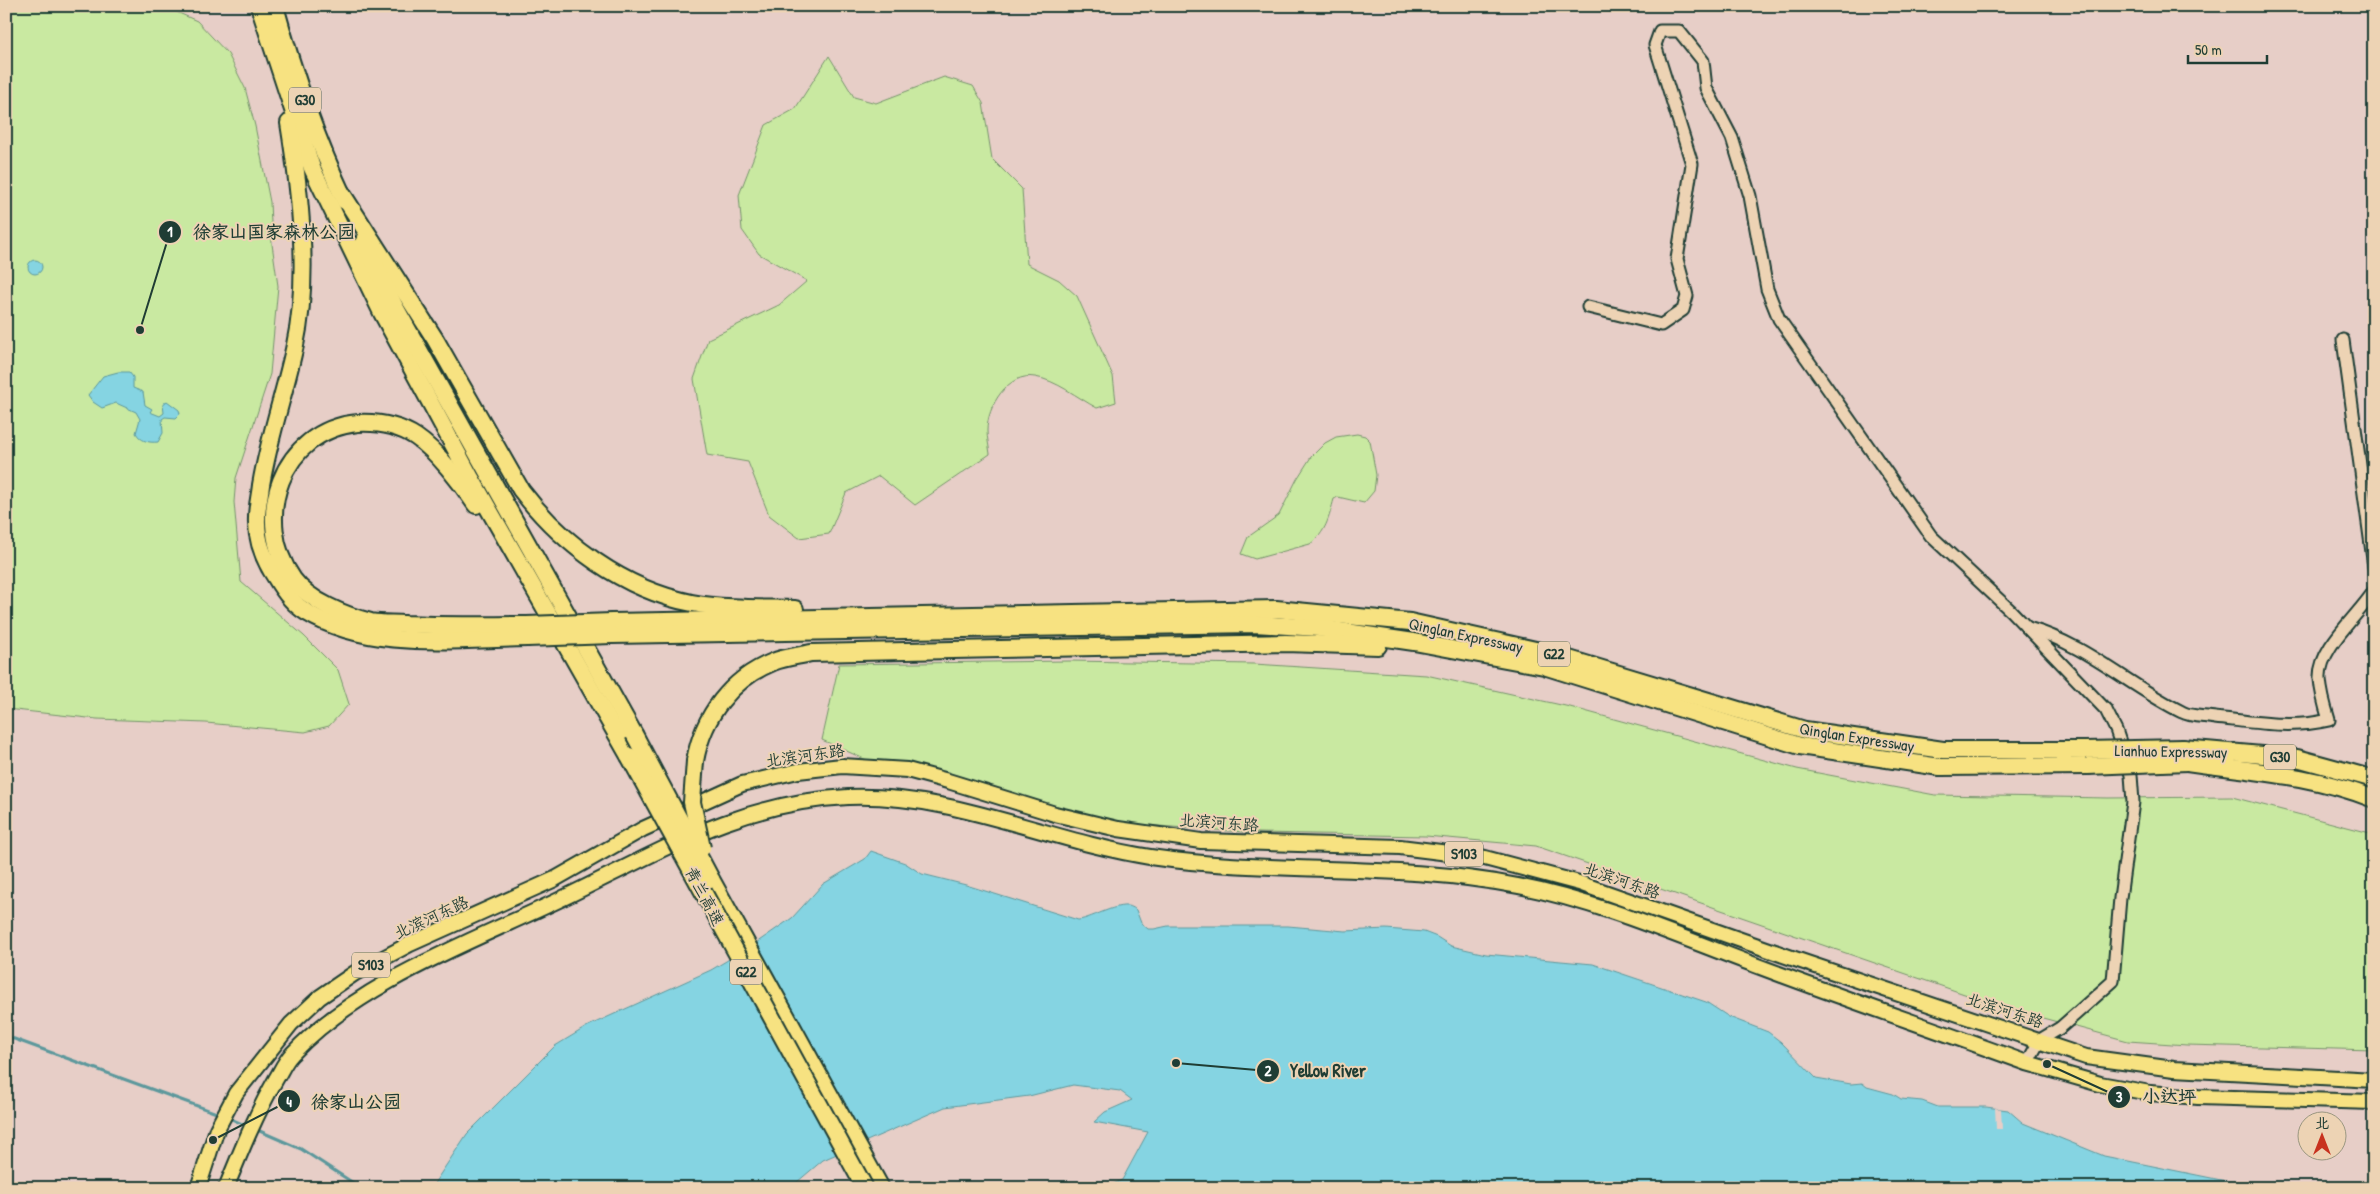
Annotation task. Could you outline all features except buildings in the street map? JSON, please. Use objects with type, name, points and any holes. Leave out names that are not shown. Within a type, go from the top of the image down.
[{"type":"highway","name":"G30","points":[[259,6],[281,74]]},
{"type":"highway","name":"G30","points":[[275,6],[284,40],[320,142],[341,192]]},
{"type":"highway","points":[[281,74],[312,168],[382,313],[471,478],[545,605]]},
{"type":"highway","points":[[281,74],[302,230],[303,270],[296,344],[265,463],[256,518],[259,545],[268,567],[284,592],[304,611],[334,626],[358,633],[424,640],[527,631],[612,629],[1255,624],[1319,628],[1450,648]]},
{"type":"highway","points":[[341,192],[435,339],[521,490],[536,510],[564,538],[608,570],[651,591],[691,603],[726,608],[1014,613]]},
{"type":"highway","points":[[341,192],[394,305],[634,734],[711,879]]},
{"type":"highway","points":[[527,631],[372,622],[314,598],[294,580],[282,558],[274,522],[275,502],[280,481],[288,466],[301,448],[321,433],[348,424],[369,422],[395,427],[416,437],[430,449],[472,498],[545,605]]},
{"type":"highway","name":"青兰高速","points":[[545,605],[865,1188]]},
{"type":"highway","name":"Qinglan Expressway","points":[[1014,613],[1276,608],[1410,622],[1549,653],[1805,730],[1943,750],[2086,758]]},
{"type":"highway","points":[[612,629],[1014,613]]},
{"type":"highway","points":[[711,879],[697,832],[692,802],[695,761],[705,726],[719,702],[748,674],[774,661],[811,653],[1286,643],[1450,648]]},
{"type":"highway","name":"Qinglan Expressway","points":[[1450,648],[1544,666],[1800,746],[1940,766],[2086,758]]},
{"type":"highway","name":"Lianhuo Expressway","points":[[2185,755],[2352,790],[2374,799]]},
{"type":"highway","name":"Lianhuo Expressway","points":[[2086,758],[2185,755],[2297,758],[2374,779]]},
{"type":"highway","name":"青兰高速","points":[[711,879],[881,1188]]},
{"type":"main road","name":"北滨河东路","points":[[198,1188],[217,1129],[236,1093],[291,1024],[320,997],[355,973],[410,944],[555,880],[643,829],[742,784],[798,770],[842,766],[885,767],[914,772],[1055,814],[1118,829],[1192,840],[1400,847],[1454,853],[1514,864],[1579,883],[1792,958],[2086,1057],[2174,1069],[2374,1080]]},
{"type":"main road","name":"北滨河东路","points":[[226,1188],[262,1102],[289,1057],[326,1024],[373,992],[424,962],[562,899],[671,843],[748,813],[795,803],[852,797],[890,798],[935,803],[1096,847],[1154,858],[1213,864],[1443,875],[1530,888],[1598,907],[2027,1063],[2100,1084],[2198,1097],[2374,1102]]},
{"type":"street","points":[[1588,307],[1661,325],[1683,310],[1687,296],[1677,259],[1692,164],[1655,45],[1660,31],[1679,31],[1702,61],[1706,88],[1732,138],[1750,196],[1767,289],[1779,320],[1931,536],[2027,628],[2106,710],[2116,730],[2131,775],[2133,802],[2120,898],[2113,981],[2060,1028],[2040,1040],[2027,1063]]},
{"type":"street","points":[[2343,340],[2374,568]]},
{"type":"street","points":[[2027,628],[2053,635],[2184,714],[2280,726],[2312,724],[2329,720],[2320,676],[2327,654],[2338,635],[2364,608],[2374,591]]},
{"type":"green space","points":[[6,6],[163,6],[197,21],[228,54],[245,88],[255,126],[270,202],[272,244],[278,286],[270,374],[236,478],[234,502],[241,582],[304,636],[338,670],[349,704],[329,726],[305,732],[206,723],[97,719],[6,709]]},
{"type":"green space","points":[[829,56],[854,97],[876,103],[944,77],[973,86],[983,103],[992,159],[1022,189],[1027,264],[1059,280],[1077,296],[1113,376],[1116,402],[1097,408],[1059,385],[1043,379],[1025,377],[1016,380],[1001,393],[991,411],[987,431],[990,454],[915,505],[879,476],[846,493],[829,534],[799,538],[769,515],[748,462],[707,455],[694,379],[708,339],[779,305],[807,281],[759,254],[742,230],[739,195],[766,125],[795,109]]},
{"type":"green space","points":[[1357,434],[1365,436],[1370,441],[1376,475],[1374,491],[1364,503],[1338,497],[1334,499],[1323,530],[1310,544],[1255,559],[1241,554],[1248,537],[1279,515],[1297,479],[1311,457],[1325,443],[1336,437]]},
{"type":"green space","points":[[1069,661],[1254,664],[1426,675],[1570,707],[1797,769],[1935,795],[2108,798],[2232,797],[2374,834],[2374,1050],[2187,1045],[2128,1041],[2002,1007],[1536,846],[1426,836],[1259,833],[1129,824],[983,795],[891,771],[822,740],[839,664]]},
{"type":"water","points":[[35,260],[40,262],[42,267],[40,272],[35,274],[30,272],[28,267],[30,262]]},
{"type":"water","points":[[118,372],[129,372],[133,377],[133,388],[143,392],[145,405],[152,409],[150,412],[160,416],[164,413],[163,404],[167,401],[179,410],[180,414],[176,418],[165,417],[162,419],[163,433],[158,442],[145,441],[138,436],[136,433],[140,419],[136,412],[116,403],[102,408],[93,402],[88,395],[103,376]]},
{"type":"water","points":[[871,851],[905,863],[922,874],[966,885],[1078,920],[1124,906],[1136,910],[1141,923],[1148,929],[1168,926],[1288,926],[1345,931],[1386,929],[1424,932],[1437,937],[1451,946],[1486,954],[1593,964],[1706,1002],[1729,1017],[1768,1032],[1781,1042],[1816,1078],[1851,1084],[1862,1083],[1867,1087],[1893,1094],[1901,1099],[1922,1101],[1938,1107],[1986,1107],[2008,1110],[2023,1123],[2104,1156],[2260,1188],[1104,1188],[1122,1180],[1148,1132],[1094,1122],[1105,1112],[1132,1100],[1120,1091],[1073,1085],[1029,1096],[945,1107],[823,1160],[790,1188],[431,1188],[467,1134],[555,1046],[588,1026],[711,970],[753,945],[792,918],[823,884],[865,859]]},
{"type":"pier","points":[[1995,1108],[2001,1109],[2002,1129],[1996,1129]]},
{"type":"waterway","points":[[6,1036],[222,1115]]},
{"type":"waterway","points":[[227,1117],[249,1127]]},
{"type":"waterway","points":[[255,1129],[301,1149],[361,1188]]},
{"type":"place","name":"徐家山国家森林公园","points":[[140,330]]},
{"type":"place","name":"Yellow River","points":[[1176,1063]]},
{"type":"place","name":"小达坪","points":[[2047,1064]]},
{"type":"place","name":"徐家山公园","points":[[213,1140]]}]
